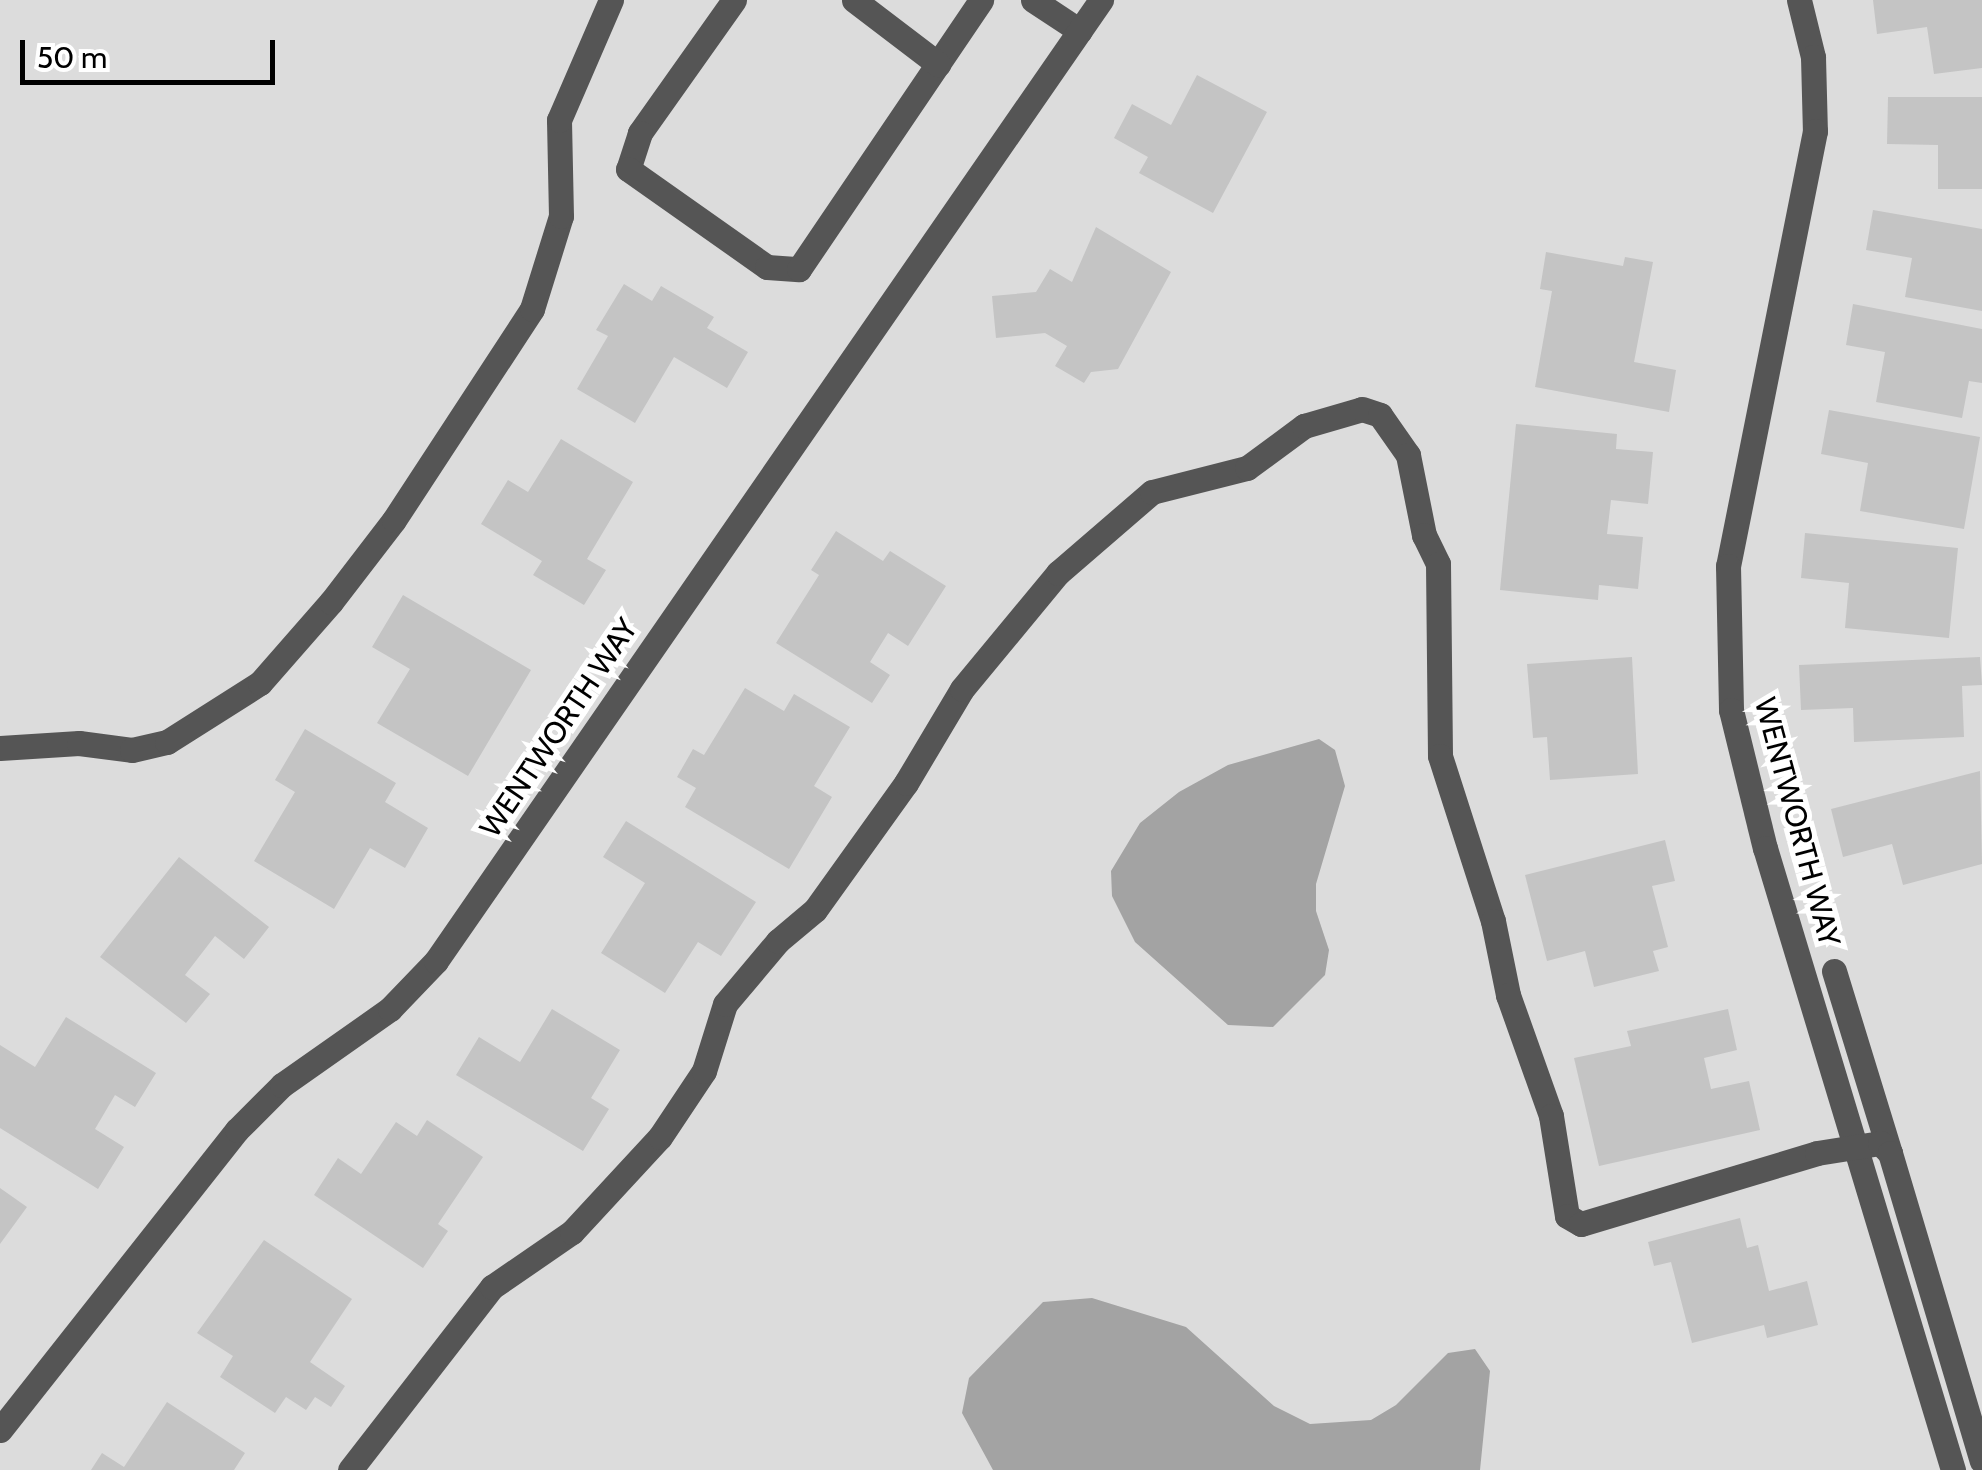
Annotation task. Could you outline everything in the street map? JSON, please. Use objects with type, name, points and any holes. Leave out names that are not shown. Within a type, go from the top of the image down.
[{"type":"street","points":[[0,748],[79,742],[132,750],[167,742],[260,683],[332,602],[394,520],[532,309],[560,216],[559,120],[612,0]]},
{"type":"street","points":[[734,0],[640,133],[628,169],[766,267],[799,269],[981,0]]},
{"type":"street","points":[[854,0],[938,64]]},
{"type":"street","points":[[1033,0],[1080,31]]},
{"type":"street","name":"WENTWORTH WAY","points":[[0,1430],[237,1130],[282,1086],[390,1009],[436,961],[1101,0]]},
{"type":"street","name":"WENTWORTH WAY","points":[[1799,0],[1813,57],[1815,131],[1741,478],[1725,630],[1730,710],[1765,848],[1954,1470]]},
{"type":"street","points":[[350,1470],[492,1287],[572,1232],[622,1170],[660,1137],[704,1070],[725,1004],[778,940],[815,910],[898,795],[962,688],[1044,588],[1152,492],[1246,468],[1304,426],[1337,412],[1380,415],[1414,475],[1424,535],[1439,573],[1440,756],[1492,921],[1508,995],[1552,1116],[1567,1216],[1581,1224],[1876,1141],[1890,1153]]},
{"type":"street","points":[[1834,971],[1982,1461]]},
{"type":"shaded area","points":[[0,0],[1982,0],[1982,1470],[0,1470]]},
{"type":"shaded area","points":[[1319,739],[1335,750],[1345,786],[1316,884],[1316,911],[1329,950],[1325,975],[1273,1027],[1228,1025],[1135,942],[1112,896],[1111,871],[1140,823],[1179,792],[1228,765]]},
{"type":"shaded area","points":[[1092,1298],[1186,1327],[1274,1406],[1310,1424],[1371,1420],[1396,1405],[1448,1353],[1475,1349],[1490,1371],[1480,1470],[993,1470],[962,1413],[969,1378],[1043,1302]]},
{"type":"building","points":[[1873,0],[1982,0],[1982,68],[1934,74],[1927,27],[1877,34]]},
{"type":"building","points":[[1197,75],[1267,112],[1213,213],[1139,173],[1148,157],[1114,138],[1132,104],[1171,125]]},
{"type":"building","points":[[1888,97],[1982,97],[1982,189],[1938,189],[1938,145],[1887,144]]},
{"type":"building","points":[[1873,210],[1982,229],[1982,311],[1905,297],[1912,258],[1866,250]]},
{"type":"building","points":[[1096,227],[1171,272],[1118,369],[1091,372],[1084,383],[1055,366],[1067,346],[1045,333],[996,338],[992,296],[1036,292],[1050,269],[1072,282]]},
{"type":"building","points":[[1546,252],[1623,266],[1625,257],[1653,262],[1634,362],[1676,370],[1669,412],[1535,387],[1552,291],[1540,289]]},
{"type":"building","points":[[624,284],[652,301],[661,286],[714,317],[707,328],[748,352],[727,388],[674,357],[635,423],[577,389],[608,336],[596,330]]},
{"type":"building","points":[[1853,304],[1982,329],[1982,383],[1969,381],[1962,418],[1876,402],[1885,352],[1846,345]]},
{"type":"building","points":[[1829,410],[1980,437],[1964,529],[1860,511],[1868,463],[1821,454]]},
{"type":"building","points":[[1516,424],[1617,434],[1616,449],[1653,452],[1648,504],[1611,500],[1607,534],[1643,537],[1638,589],[1599,585],[1598,600],[1500,590]]},
{"type":"building","points":[[561,439],[633,482],[587,559],[606,570],[584,605],[533,575],[542,561],[481,524],[508,480],[528,492]]},
{"type":"building","points":[[836,531],[883,561],[890,551],[946,586],[908,646],[888,633],[870,662],[890,675],[872,703],[776,643],[819,575],[811,570]]},
{"type":"building","points":[[1805,533],[1958,548],[1949,638],[1845,628],[1849,583],[1801,578]]},
{"type":"building","points":[[403,595],[531,670],[468,776],[377,723],[410,669],[372,647]]},
{"type":"building","points":[[1632,657],[1638,774],[1550,780],[1547,737],[1533,738],[1527,664]]},
{"type":"building","points":[[1980,657],[1982,685],[1962,686],[1964,737],[1854,742],[1853,708],[1801,710],[1799,665]]},
{"type":"building","points":[[745,688],[784,711],[794,694],[850,727],[814,786],[832,797],[789,869],[685,807],[696,788],[677,777],[693,749],[704,755]]},
{"type":"building","points":[[305,729],[396,783],[385,802],[428,828],[405,868],[370,848],[334,909],[254,861],[295,792],[275,780]]},
{"type":"building","points":[[1980,771],[1982,864],[1903,885],[1892,844],[1843,857],[1831,809]]},
{"type":"building","points":[[626,821],[756,902],[721,956],[698,942],[665,993],[601,953],[645,883],[603,857]]},
{"type":"building","points":[[1665,840],[1675,881],[1652,886],[1668,947],[1653,951],[1659,971],[1594,987],[1585,951],[1547,961],[1525,875]]},
{"type":"building","points":[[179,857],[269,927],[244,959],[215,936],[185,975],[210,994],[186,1023],[100,957]]},
{"type":"building","points":[[552,1009],[620,1050],[591,1098],[609,1109],[583,1151],[456,1075],[479,1037],[520,1062]]},
{"type":"building","points":[[1728,1009],[1737,1050],[1704,1058],[1711,1089],[1749,1081],[1760,1130],[1599,1166],[1574,1058],[1631,1046],[1627,1031]]},
{"type":"building","points":[[66,1017],[156,1073],[135,1107],[115,1095],[95,1129],[124,1147],[98,1189],[0,1128],[0,1045],[35,1067]]},
{"type":"building","points":[[427,1120],[483,1157],[438,1224],[448,1231],[423,1268],[314,1195],[338,1158],[361,1174],[396,1122],[417,1136]]},
{"type":"building","points":[[0,1188],[27,1207],[0,1244]]},
{"type":"building","points":[[1740,1218],[1747,1248],[1758,1245],[1769,1291],[1807,1281],[1818,1325],[1767,1338],[1764,1325],[1692,1343],[1671,1262],[1654,1266],[1648,1242]]},
{"type":"building","points":[[264,1240],[352,1299],[310,1362],[345,1386],[331,1407],[315,1397],[306,1410],[286,1397],[275,1413],[220,1377],[233,1356],[197,1333]]},
{"type":"building","points":[[167,1402],[245,1453],[234,1470],[91,1470],[102,1453],[124,1467]]}]
